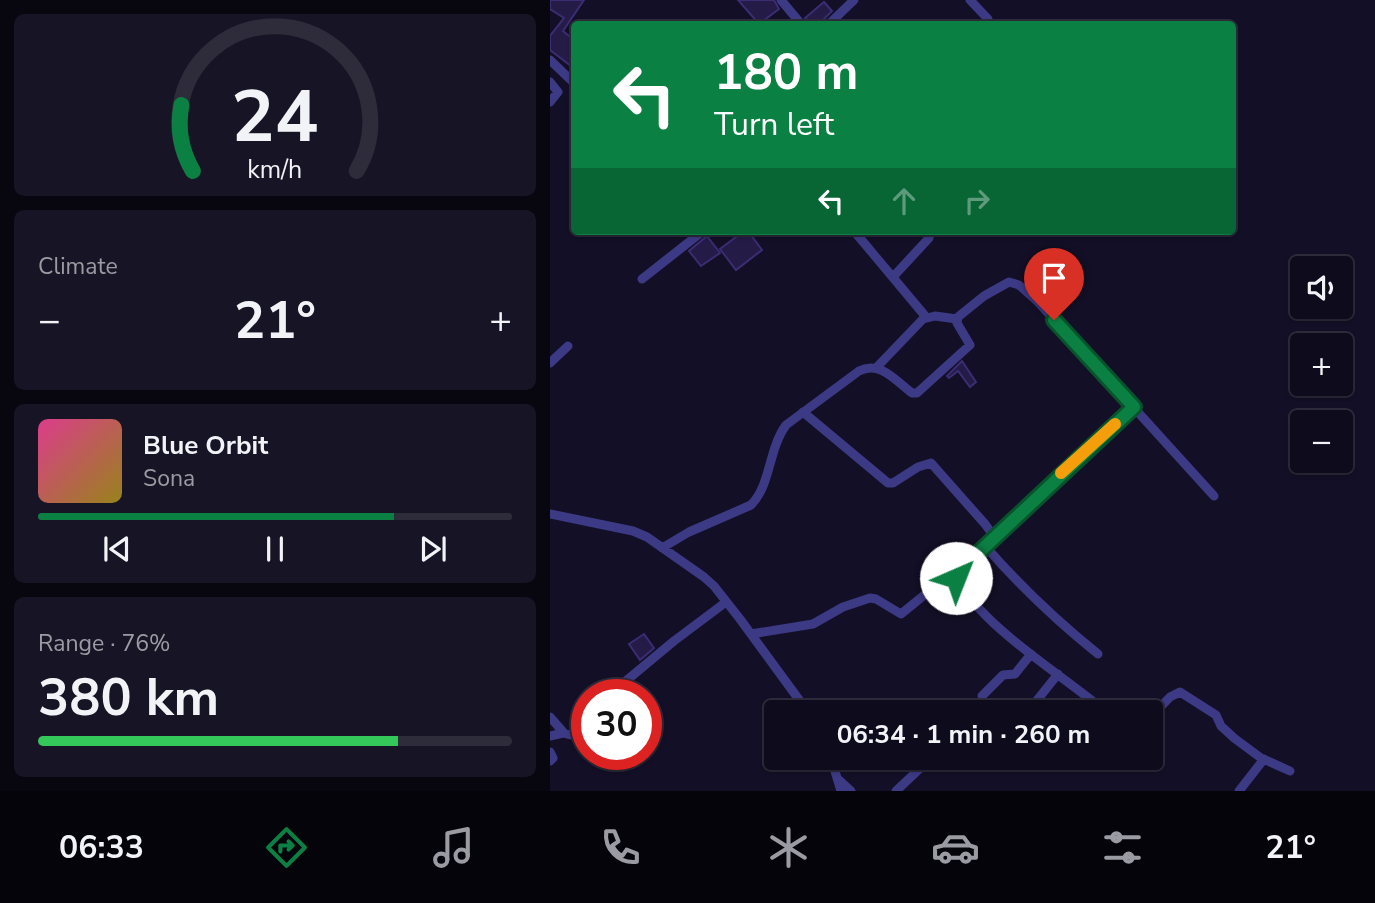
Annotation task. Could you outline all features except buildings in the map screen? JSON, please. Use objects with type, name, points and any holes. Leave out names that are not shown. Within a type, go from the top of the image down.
[{"type":"street","points":[[781,0],[798,21]]},
{"type":"street","points":[[832,21],[854,0]]},
{"type":"street","points":[[970,0],[988,19]]},
{"type":"street","points":[[550,60],[571,80]]},
{"type":"street","points":[[550,82],[558,92],[550,102]]},
{"type":"street","points":[[642,279],[698,235]]},
{"type":"street","points":[[857,235],[926,317]]},
{"type":"street","points":[[893,277],[929,235]]},
{"type":"street","points":[[877,367],[926,317],[957,319],[1000,285],[1013,282],[1038,302],[1214,496]]},
{"type":"street","points":[[662,548],[689,532],[751,505],[757,499],[777,438],[786,425],[859,371],[877,367],[912,393],[917,393],[970,345],[957,319]]},
{"type":"street","points":[[550,363],[568,346]]},
{"type":"street","points":[[751,634],[813,624],[843,607],[870,598],[901,614],[933,588],[957,575],[1134,407]]},
{"type":"street","points":[[803,412],[888,483],[931,463],[995,538]]},
{"type":"street","points":[[550,514],[633,531],[647,537],[710,582],[799,700]]},
{"type":"street","points":[[986,547],[1018,583],[1098,654]]},
{"type":"street","points":[[957,575],[957,580],[992,621],[1091,700]]},
{"type":"street","points":[[628,679],[674,640],[726,602]]},
{"type":"street","points":[[982,696],[1003,675],[1015,674],[1031,654]]},
{"type":"street","points":[[1037,700],[1058,674]]},
{"type":"street","points":[[1163,705],[1180,692],[1213,713],[1229,734],[1264,760],[1290,771]]},
{"type":"street","points":[[550,717],[565,733],[571,735]]},
{"type":"street","points":[[550,736],[565,733]]},
{"type":"street","points":[[550,752],[553,758],[550,761]]},
{"type":"street","points":[[1239,791],[1264,760]]},
{"type":"street","points":[[835,770],[841,791]]},
{"type":"street","points":[[896,791],[918,770]]},
{"type":"street","points":[[838,779],[851,791]]},
{"type":"slow traffic","points":[[1061,473],[1115,424]]},
{"type":"route","points":[[956,578],[958,572],[1134,407],[1054,320]]}]
